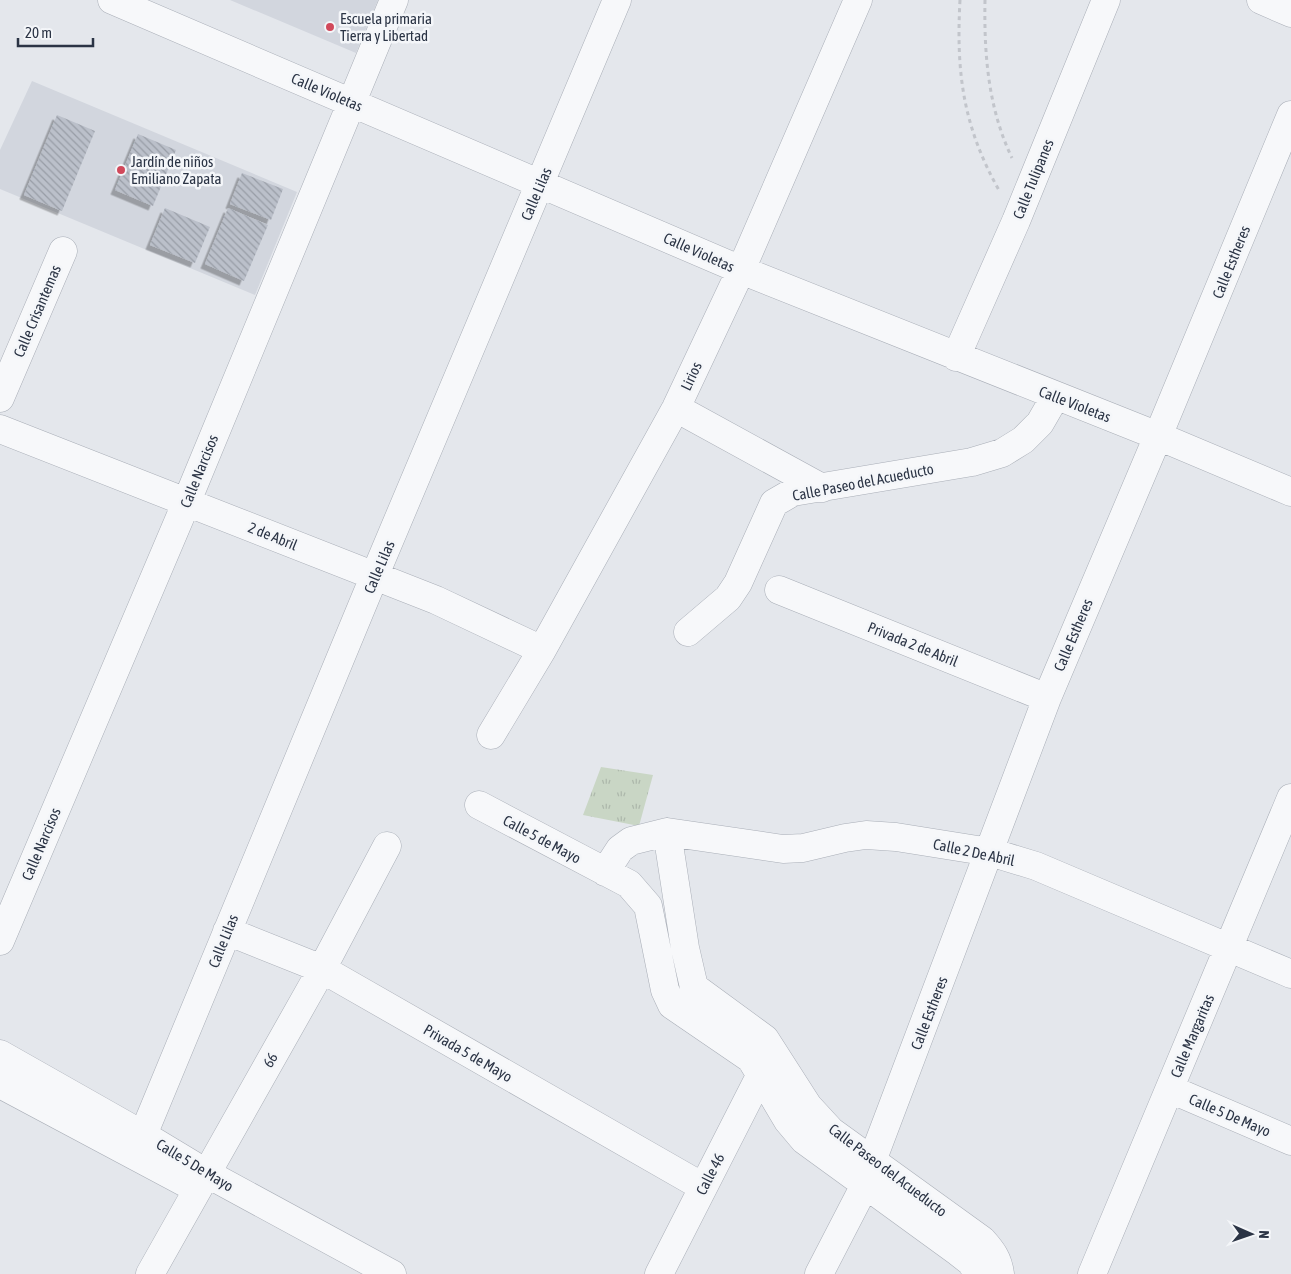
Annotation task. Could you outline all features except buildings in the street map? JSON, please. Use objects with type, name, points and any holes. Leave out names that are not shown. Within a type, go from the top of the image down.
[{"type":"street","name":"Calle Violetas","points":[[112,0],[541,182],[741,270],[1055,397],[1158,436],[1291,492]]},
{"type":"street","name":"Calle Narcisos","points":[[0,941],[187,501],[394,0]]},
{"type":"street","name":"Calle Lilas","points":[[143,1135],[374,577],[617,0]]},
{"type":"street","name":"Lirios","points":[[491,735],[542,650],[676,408],[741,270],[858,0]]},
{"type":"street","name":"Calle Tulipanes","points":[[956,357],[1016,221],[1029,185],[1106,0]]},
{"type":"street","points":[[1261,0],[1291,13]]},
{"type":"street","name":"Calle Estheres","points":[[820,1274],[869,1173],[1047,698],[1291,115]]},
{"type":"street","name":"Calle Crisantemas","points":[[0,398],[63,251]]},
{"type":"street","name":"Calle Paseo del Acueducto","points":[[688,632],[728,598],[738,583],[774,503],[793,492],[972,462],[1002,453],[1023,440],[1040,423],[1055,397]]},
{"type":"street","points":[[676,408],[822,488]]},
{"type":"street","name":"2 de Abril","points":[[0,429],[436,600],[542,650]]},
{"type":"street","name":"Privada 2 de Abril","points":[[779,590],[1047,698]]},
{"type":"street","name":"Calle Margaritas","points":[[1092,1274],[1291,798]]},
{"type":"street","name":"Calle 5 de Mayo","points":[[479,805],[605,872]]},
{"type":"street","points":[[605,872],[620,849],[632,841],[667,832]]},
{"type":"street","name":"Calle Paseo del Acueducto","points":[[667,832],[684,948],[694,986],[765,1039],[808,1106],[869,1173],[972,1263],[977,1274]]},
{"type":"street","name":"Calle 2 De Abril","points":[[667,832],[783,849],[803,848],[866,835],[896,837],[990,852],[1036,866],[1291,974]]},
{"type":"street","name":"66","points":[[150,1274],[322,969],[387,846]]},
{"type":"street","name":"Calle Paseo del Acueducto","points":[[605,872],[629,884],[648,906],[665,990],[672,1005],[687,1018],[737,1048],[751,1059],[788,1121],[804,1140],[869,1173],[982,1240],[992,1250],[998,1262],[1000,1274]]},
{"type":"street","name":"Privada 5 de Mayo","points":[[227,931],[322,969],[703,1187]]},
{"type":"street","name":"Calle 5 De Mayo","points":[[0,1054],[143,1135],[201,1181],[392,1274]]},
{"type":"street","name":"Calle 46","points":[[659,1274],[761,1074]]},
{"type":"street","points":[[0,1084],[201,1181]]},
{"type":"street","name":"Calle 5 De Mayo","points":[[1170,1089],[1291,1141]]},
{"type":"path","points":[[960,0],[958,52],[966,109],[987,168],[1016,221]]},
{"type":"path","points":[[985,0],[986,56],[991,97],[1002,135],[1029,185]]},
{"type":"shaded area","name":"Escuela primaria Tierra y Libertad","points":[[230,0],[378,0],[356,53]]},
{"type":"shaded area","name":"Jardín de niños Emiliano Zapata","points":[[32,81],[297,192],[255,295],[0,189],[0,150]]},
{"type":"green space","points":[[601,767],[653,775],[639,826],[583,815]]},
{"type":"place","name":"Escuela primaria Tierra y Libertad","points":[[330,27]]},
{"type":"place","name":"Jardín de niños Emiliano Zapata","points":[[121,170]]}]
